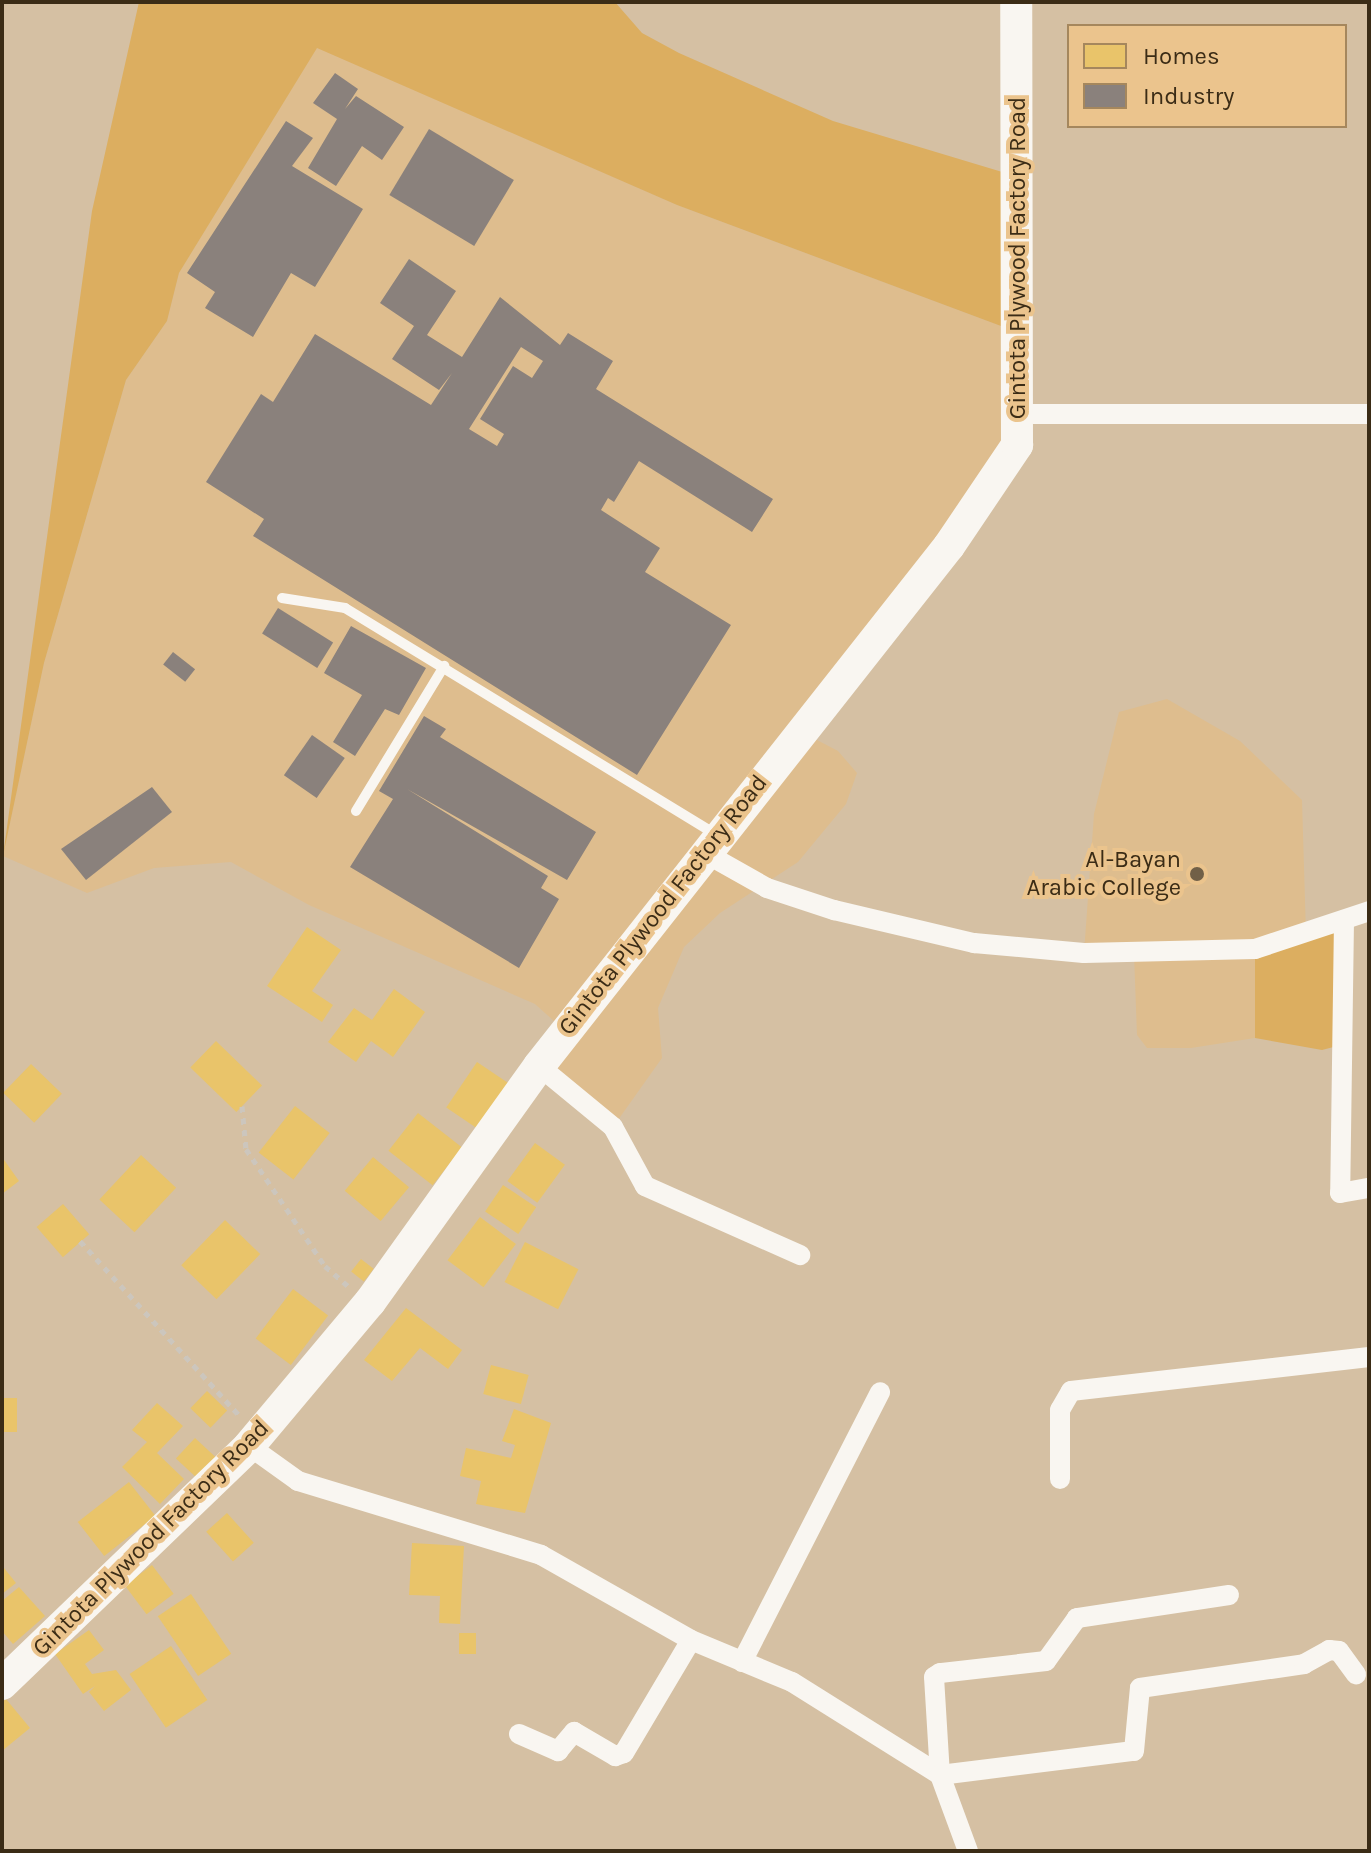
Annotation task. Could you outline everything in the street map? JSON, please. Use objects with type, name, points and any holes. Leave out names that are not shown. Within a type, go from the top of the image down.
[{"type":"main road","name":"Gintota Plywood Factory Road","points":[[2,1684],[249,1446],[370,1302],[539,1066],[949,546],[1017,445],[1020,414],[1016,2]]},
{"type":"street","points":[[1020,414],[1369,414]]},
{"type":"street","points":[[712,844],[767,888],[974,943],[1188,956],[1255,949],[1369,911]]},
{"type":"street","points":[[1344,920],[1340,1193],[1369,1188]]},
{"type":"street","points":[[539,1066],[613,1127],[645,1186],[800,1255]]},
{"type":"street","points":[[1060,1479],[1060,1410],[1071,1391],[1369,1357]]},
{"type":"street","points":[[742,1662],[880,1392]]},
{"type":"street","points":[[249,1446],[298,1481],[541,1555],[691,1640],[792,1682],[940,1775],[1134,1751],[1140,1688],[1304,1664],[1329,1650],[1339,1651],[1356,1674]]},
{"type":"street","points":[[968,1851],[940,1775],[934,1677],[940,1673],[1046,1661],[1077,1618],[1229,1595]]},
{"type":"street","points":[[519,1734],[558,1751],[574,1732],[615,1756],[624,1753],[691,1640]]},
{"type":"lane","points":[[282,598],[345,608],[444,666],[712,844]]},
{"type":"lane","points":[[356,811],[444,666]]},
{"type":"path","points":[[242,1106],[246,1149],[325,1266],[370,1302]]},
{"type":"path","points":[[80,1241],[237,1409],[249,1446]]},
{"type":"shaded area","points":[[139,2],[615,2],[642,33],[679,53],[833,121],[1019,177],[1017,332],[677,205],[317,48],[179,273],[167,321],[126,380],[44,663],[3,856],[92,211]]},
{"type":"shaded area","points":[[317,47],[677,205],[1017,332],[1017,445],[798,730],[838,751],[857,773],[846,804],[798,862],[720,913],[684,947],[658,1008],[662,1058],[613,1127],[539,1066],[565,1031],[535,1004],[309,905],[231,862],[154,868],[87,893],[3,856],[44,663],[126,380],[167,321],[179,273]]},
{"type":"shaded area","name":"Al-Bayan Arabic College","points":[[1167,699],[1240,741],[1302,800],[1306,934],[1255,949],[1255,1038],[1191,1048],[1147,1048],[1137,1035],[1134,954],[1084,953],[1094,814],[1119,712]]},
{"type":"shaded area","points":[[1344,920],[1345,1044],[1322,1050],[1255,1038],[1255,949]]},
{"type":"building: Homes","points":[[307,927],[341,950],[312,991],[333,1005],[322,1022],[267,986]]},
{"type":"building: Homes","points":[[394,989],[425,1012],[393,1057],[371,1041],[356,1062],[328,1042],[354,1008],[372,1020]]},
{"type":"building: Homes","points":[[216,1041],[262,1085],[236,1112],[190,1068]]},
{"type":"building: Homes","points":[[477,1062],[514,1087],[484,1133],[446,1108]]},
{"type":"building: Homes","points":[[31,1064],[62,1094],[34,1123],[3,1093]]},
{"type":"building: Homes","points":[[295,1106],[330,1133],[293,1180],[259,1152]]},
{"type":"building: Homes","points":[[418,1113],[462,1147],[433,1185],[388,1151]]},
{"type":"building: Homes","points":[[535,1143],[565,1165],[537,1203],[507,1181]]},
{"type":"building: Homes","points":[[141,1155],[176,1188],[135,1232],[99,1200]]},
{"type":"building: Homes","points":[[2,1157],[19,1181],[2,1194]]},
{"type":"building: Homes","points":[[373,1157],[409,1187],[381,1221],[345,1191]]},
{"type":"building: Homes","points":[[503,1185],[536,1207],[518,1234],[485,1212]]},
{"type":"building: Homes","points":[[63,1204],[89,1234],[63,1257],[37,1227]]},
{"type":"building: Homes","points":[[480,1217],[516,1244],[483,1287],[448,1260]]},
{"type":"building: Homes","points":[[225,1220],[260,1254],[216,1299],[181,1265]]},
{"type":"building: Homes","points":[[525,1242],[578,1269],[558,1309],[505,1282]]},
{"type":"building: Homes","points":[[361,1259],[374,1269],[364,1281],[351,1272]]},
{"type":"building: Homes","points":[[293,1289],[328,1315],[291,1365],[256,1339]]},
{"type":"building: Homes","points":[[406,1308],[462,1350],[448,1369],[420,1348],[392,1381],[364,1360]]},
{"type":"building: Homes","points":[[491,1365],[529,1375],[521,1404],[483,1394]]},
{"type":"building: Homes","points":[[207,1391],[227,1410],[210,1428],[190,1408]]},
{"type":"building: Homes","points":[[2,1398],[17,1398],[17,1432],[2,1432]]},
{"type":"building: Homes","points":[[157,1403],[183,1426],[157,1453],[184,1479],[160,1504],[122,1467],[147,1442],[132,1430]]},
{"type":"building: Homes","points":[[514,1409],[551,1423],[525,1513],[476,1504],[481,1481],[460,1476],[466,1448],[511,1458],[515,1445],[502,1441]]},
{"type":"building: Homes","points":[[195,1438],[221,1462],[202,1482],[176,1458]]},
{"type":"building: Homes","points":[[129,1482],[155,1516],[104,1556],[78,1522]]},
{"type":"building: Homes","points":[[227,1513],[254,1543],[233,1561],[206,1532]]},
{"type":"building: Homes","points":[[412,1543],[464,1546],[460,1624],[439,1623],[440,1596],[409,1595]]},
{"type":"building: Homes","points":[[152,1565],[174,1594],[147,1614],[125,1585]]},
{"type":"building: Homes","points":[[4,1568],[16,1583],[2,1594],[2,1570]]},
{"type":"building: Homes","points":[[19,1587],[45,1616],[13,1644],[2,1631],[2,1601]]},
{"type":"building: Homes","points":[[191,1594],[231,1654],[198,1676],[158,1616]]},
{"type":"building: Homes","points":[[89,1630],[104,1650],[85,1664],[92,1674],[116,1670],[131,1690],[104,1711],[89,1692],[95,1686],[83,1694],[55,1654]]},
{"type":"building: Homes","points":[[459,1633],[476,1633],[476,1654],[459,1654]]},
{"type":"building: Homes","points":[[171,1646],[207,1700],[166,1728],[130,1674]]},
{"type":"building: Homes","points":[[6,1699],[30,1728],[2,1751],[2,1702]]},
{"type":"building: Industry","points":[[335,73],[358,89],[345,109],[356,96],[404,127],[382,160],[362,146],[336,186],[308,168],[337,119],[313,103]]},
{"type":"building: Industry","points":[[286,121],[313,138],[292,166],[363,209],[315,287],[291,273],[253,337],[205,308],[215,292],[187,273]]},
{"type":"building: Industry","points":[[429,129],[514,180],[474,246],[389,195]]},
{"type":"building: Industry","points":[[409,259],[456,291],[427,335],[462,357],[500,297],[560,345],[568,333],[613,361],[596,389],[773,499],[752,532],[639,461],[614,502],[608,498],[601,510],[660,548],[645,572],[731,625],[637,775],[253,536],[264,519],[206,482],[261,394],[273,402],[315,334],[431,405],[452,373],[439,390],[392,359],[414,326],[380,303]],"holes":[[[521,347],[543,361],[532,378],[513,366],[480,419],[504,434],[497,446],[469,429]]]},
{"type":"building: Industry","points":[[278,608],[333,642],[317,668],[262,633]]},
{"type":"building: Industry","points":[[351,626],[426,668],[399,715],[385,709],[355,756],[333,742],[362,695],[324,673]]},
{"type":"building: Industry","points":[[173,652],[195,669],[185,682],[163,665]]},
{"type":"building: Industry","points":[[424,716],[446,729],[440,737],[596,832],[567,880],[407,789],[548,876],[541,888],[559,899],[519,968],[350,867],[393,799],[379,791]]},
{"type":"building: Industry","points":[[312,735],[345,758],[317,798],[284,775]]},
{"type":"building: Industry","points":[[152,787],[172,812],[86,880],[61,849]]},
{"type":"place","name":"Al-Bayan Arabic College","points":[[1197,874]]}]
